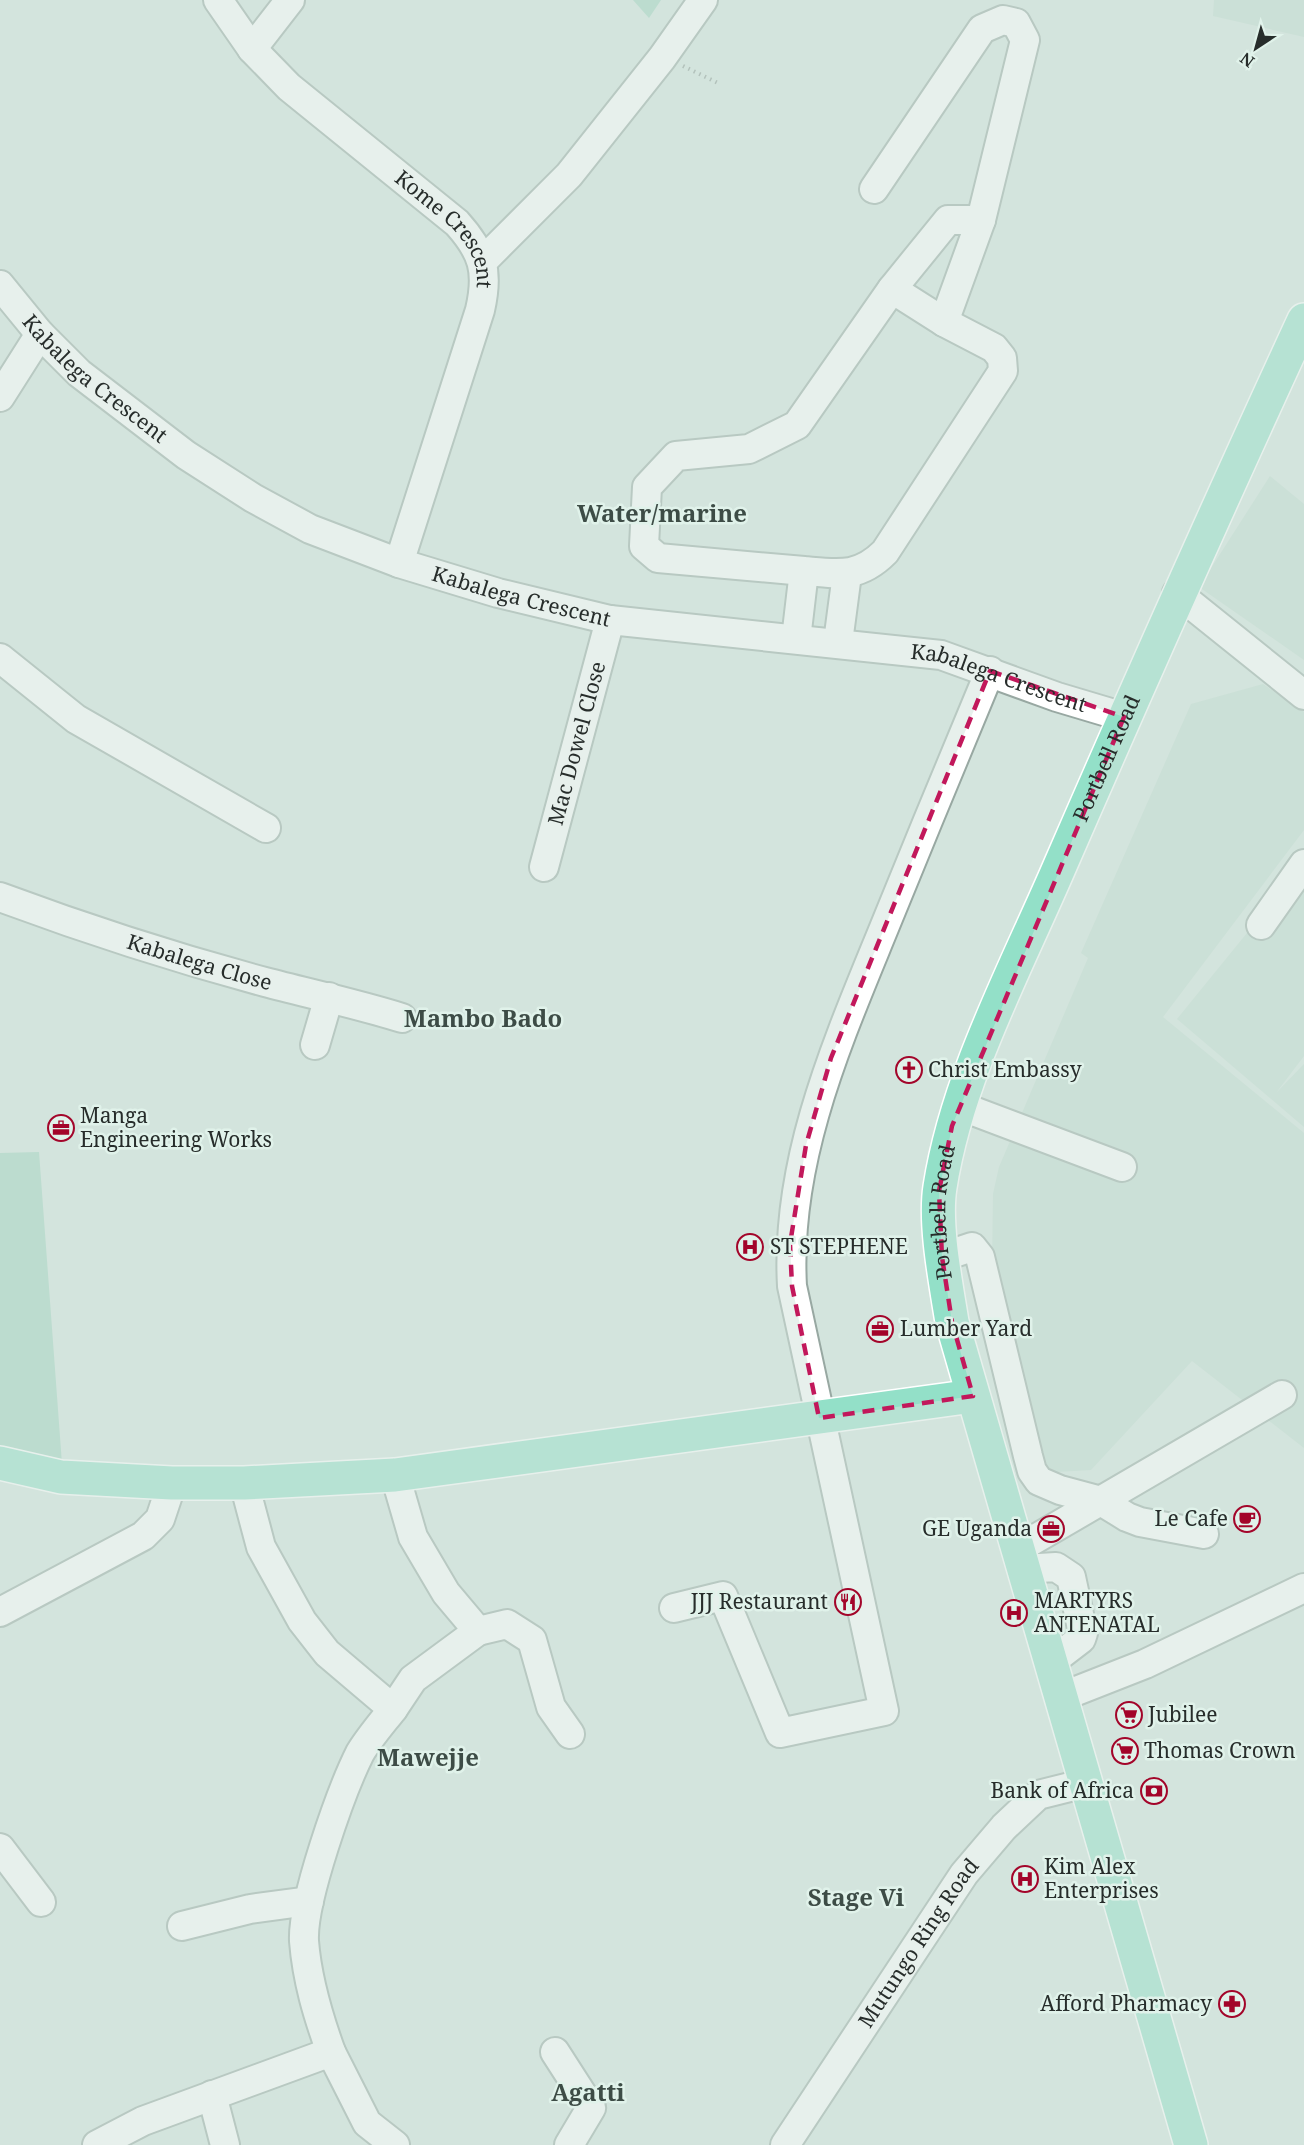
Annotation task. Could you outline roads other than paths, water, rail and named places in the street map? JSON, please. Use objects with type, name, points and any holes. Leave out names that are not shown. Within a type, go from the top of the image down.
[{"type":"main road","name":"Portbell Road","points":[[1191,2145],[952,1322],[942,1257],[939,1191],[952,1126],[993,1020],[1177,593],[1304,320]]},
{"type":"main road","points":[[0,1463],[61,1477],[172,1483],[244,1483],[395,1475],[819,1419],[973,1396]]},
{"type":"street","name":"Kome Crescent","points":[[218,0],[252,49],[319,113],[457,223],[478,249],[483,261],[485,291],[480,310],[399,563]]},
{"type":"street","points":[[252,49],[290,0]]},
{"type":"street","points":[[483,261],[569,175],[662,58],[703,0]]},
{"type":"street","points":[[874,189],[982,29],[1003,20],[1016,23],[1025,40],[981,220],[944,322]]},
{"type":"street","points":[[892,289],[944,322],[994,348],[1002,358],[1003,371],[885,552],[872,565],[847,574],[658,558],[644,546],[647,487],[676,456],[748,449],[797,424],[892,289],[948,220],[981,220]]},
{"type":"street","name":"Kabalega Crescent","points":[[0,285],[40,334],[79,373],[123,409],[186,455],[253,498],[310,529],[399,563],[498,593],[610,620],[688,630],[838,642],[941,655],[1057,697],[1124,717]]},
{"type":"street","points":[[0,397],[40,334]]},
{"type":"street","points":[[796,639],[804,571]]},
{"type":"street","points":[[838,642],[847,574]]},
{"type":"street","points":[[1177,593],[1304,695]]},
{"type":"street","name":"Mac Dowel Close","points":[[544,867],[610,620]]},
{"type":"street","points":[[0,658],[76,718],[266,828]]},
{"type":"street","points":[[674,1608],[723,1596],[780,1733],[884,1711],[792,1286],[790,1244],[806,1145],[831,1058],[990,672]]},
{"type":"street","points":[[1261,925],[1304,864]]},
{"type":"street","name":"Kabalega Close","points":[[0,897],[62,920],[264,981],[402,1018]]},
{"type":"street","points":[[315,1045],[329,997]]},
{"type":"street","points":[[960,1106],[1122,1167]]},
{"type":"street","points":[[942,1257],[972,1247],[980,1257],[1032,1471],[1039,1481],[1060,1490],[1101,1501],[1140,1522],[1204,1533]]},
{"type":"street","points":[[1021,1559],[1101,1501],[1282,1395]]},
{"type":"street","points":[[395,1475],[413,1537],[446,1593],[478,1631]]},
{"type":"street","points":[[0,1612],[143,1536],[160,1519],[172,1483]]},
{"type":"street","points":[[244,1483],[261,1547],[302,1621],[327,1653],[393,1709]]},
{"type":"street","points":[[1021,1559],[1056,1567],[1071,1577],[1083,1633],[1081,1639],[1051,1662]]},
{"type":"street","points":[[1061,1697],[1145,1664],[1304,1588]]},
{"type":"street","points":[[395,2145],[367,2123],[331,2052],[312,1998],[304,1939],[309,1901],[338,1810],[361,1752],[413,1679],[478,1631],[507,1624],[532,1640],[539,1673],[551,1707],[570,1734]]},
{"type":"street","name":"Mutungo Ring Road","points":[[785,2145],[964,1874],[1004,1827],[1038,1795],[1086,1783]]},
{"type":"street","points":[[0,1848],[41,1902]]},
{"type":"street","points":[[182,1926],[250,1909],[309,1901]]},
{"type":"street","points":[[97,2145],[143,2121],[331,2052]]},
{"type":"street","points":[[555,2052],[591,2108],[569,2145]]},
{"type":"street","points":[[212,2096],[225,2145]]},
{"type":"place","name":"Christ Embassy","points":[[909,1070]]},
{"type":"place","name":"Manga Engineering Works","points":[[61,1128]]},
{"type":"place","name":"ST STEPHENE","points":[[750,1247]]},
{"type":"place","name":"Lumber Yard","points":[[880,1329]]},
{"type":"place","name":"Le Cafe","points":[[1247,1519]]},
{"type":"place","name":"GE Uganda","points":[[1051,1529]]},
{"type":"place","name":"JJJ Restaurant","points":[[848,1602]]},
{"type":"place","name":"MARTYRS ANTENATAL","points":[[1014,1613]]},
{"type":"place","name":"Jubilee","points":[[1129,1715]]},
{"type":"place","name":"Thomas Crown","points":[[1125,1751]]},
{"type":"place","name":"Bank of Africa","points":[[1154,1791]]},
{"type":"place","name":"Kim Alex Enterprises","points":[[1025,1879]]},
{"type":"place","name":"Afford Pharmacy","points":[[1232,2004]]},
{"type":"district","name":"Water/marine","points":[[662,514]]},
{"type":"district","name":"Mambo Bado","points":[[483,1019]]},
{"type":"district","name":"Mawejje","points":[[428,1758]]},
{"type":"district","name":"Stage Vi","points":[[856,1898]]},
{"type":"district","name":"Agatti","points":[[588,2093]]}]
